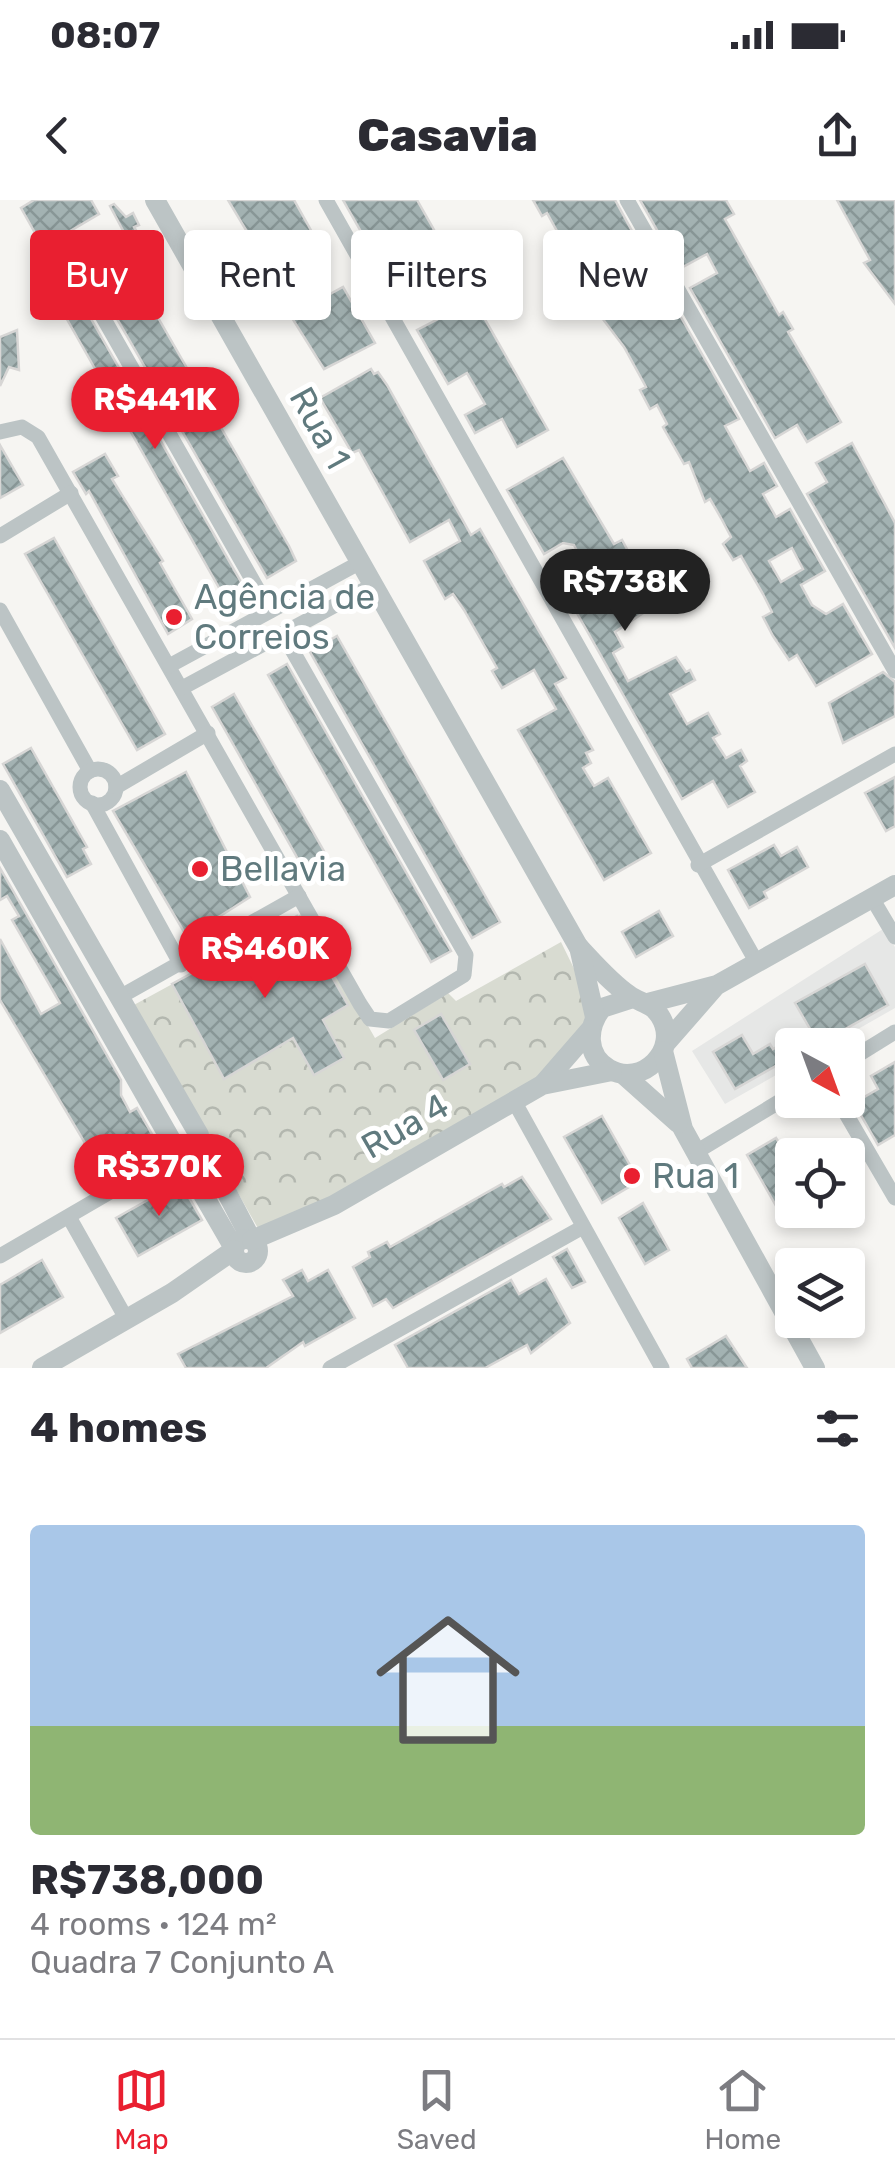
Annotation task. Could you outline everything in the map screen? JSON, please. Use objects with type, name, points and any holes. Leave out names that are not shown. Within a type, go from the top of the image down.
[{"type":"street","points":[[326,200],[756,963]]},
{"type":"street","points":[[627,200],[895,671]]},
{"type":"street","name":"Rua 1","points":[[155,201],[578,946]]},
{"type":"street","points":[[104,320],[270,611]]},
{"type":"street","points":[[0,432],[12,427],[30,430],[71,494],[370,1019],[388,1021],[464,975],[466,955],[283,634]]},
{"type":"street","points":[[0,536],[71,494]]},
{"type":"street","points":[[169,666],[359,563]]},
{"type":"street","points":[[182,688],[371,586]]},
{"type":"street","points":[[312,589],[324,612]]},
{"type":"street","points":[[0,610],[90,771]]},
{"type":"street","points":[[200,649],[212,672]]},
{"type":"street","points":[[92,803],[111,799],[116,787],[208,733]]},
{"type":"street","points":[[698,865],[895,754]]},
{"type":"street","points":[[90,771],[110,774],[116,787]]},
{"type":"street","points":[[90,771],[80,785],[82,793],[92,803],[180,965]]},
{"type":"street","points":[[0,790],[201,1141],[245,1248]]},
{"type":"street","points":[[0,840],[178,1153],[245,1248]]},
{"type":"street","points":[[22,880],[27,868],[43,866]]},
{"type":"street","points":[[542,1085],[611,1002],[640,1001],[717,985],[895,885]]},
{"type":"street","points":[[37,905],[52,902],[58,892]]},
{"type":"street","points":[[118,998],[300,896]]},
{"type":"street","points":[[872,898],[895,937]]},
{"type":"street","points":[[578,946],[663,1020],[682,1128],[815,1368]]},
{"type":"street","points":[[578,946],[593,1024],[594,1054],[682,1128]]},
{"type":"street","points":[[542,1085],[647,1069],[717,985]]},
{"type":"street","points":[[865,1051],[895,1032]]},
{"type":"street","name":"Rua 4","points":[[127,1320],[245,1248],[299,1222],[542,1085]]},
{"type":"street","points":[[514,1101],[662,1368]]},
{"type":"street","points":[[696,1152],[775,1104]]},
{"type":"street","points":[[848,1118],[895,1198]]},
{"type":"street","points":[[0,1256],[178,1153],[196,1158],[201,1141]]},
{"type":"street","points":[[42,1368],[127,1320],[68,1217]]},
{"type":"street","points":[[330,1368],[583,1227]]},
{"type":"shaded area","points":[[883,929],[895,947],[895,1008],[860,1028],[775,1028],[775,1076],[725,1104],[692,1051]]},
{"type":"green space","points":[[303,913],[375,1038],[448,993],[456,1001],[561,942],[586,993],[586,1026],[546,1079],[301,1214],[259,1230],[132,1006]]},
{"type":"building","points":[[34,200],[91,200],[99,214],[72,230],[33,230],[21,208]]},
{"type":"building","points":[[228,200],[294,200],[311,230],[246,230]]},
{"type":"building","points":[[343,200],[417,200],[434,230],[360,230]]},
{"type":"building","points":[[533,200],[615,200],[631,230],[556,230],[547,213],[542,216]]},
{"type":"building","points":[[640,200],[726,200],[734,214],[725,219],[779,315],[783,312],[793,329],[788,332],[841,422],[807,442],[797,425],[775,438],[690,288],[717,273],[707,254],[684,266],[684,230],[657,230]]},
{"type":"building","points":[[837,200],[895,200],[895,304],[864,263],[870,260]]},
{"type":"building","points":[[114,204],[126,217],[133,213],[139,225],[134,227],[136,230],[123,230],[110,206]]},
{"type":"building","points":[[343,287],[351,301],[351,320],[362,320],[375,343],[324,369],[293,320],[331,320],[331,294]]},
{"type":"building","points":[[67,320],[92,320],[245,589],[226,600]]},
{"type":"building","points":[[118,320],[159,320],[296,561],[267,578]]},
{"type":"building","points":[[436,320],[485,320],[548,430],[517,447],[502,419],[475,433],[465,415],[485,404],[467,373],[448,384],[417,330]]},
{"type":"building","points":[[604,320],[683,320],[739,419],[725,426],[750,471],[764,463],[777,486],[763,494],[776,517],[790,509],[825,571],[801,585],[812,605],[826,614],[843,604],[872,654],[816,686],[797,655],[789,660],[763,617],[772,612],[763,594],[741,556],[733,560],[723,544],[731,537],[710,499],[705,502],[689,462],[684,464],[663,427],[667,424],[657,405],[650,409],[640,390],[646,387]],"holes":[[[792,548],[803,569],[781,582],[769,561]]]},
{"type":"building","points":[[17,330],[19,370],[9,367],[0,386],[0,337]]},
{"type":"building","points":[[371,369],[387,385],[471,535],[480,529],[566,678],[555,684],[593,750],[586,753],[591,763],[583,768],[594,786],[608,778],[651,853],[604,880],[518,730],[556,709],[534,670],[502,688],[492,671],[497,668],[464,610],[453,594],[445,599],[424,561],[460,541],[449,520],[410,542],[359,450],[352,453],[320,398]]},
{"type":"building","points":[[852,443],[895,523],[895,648],[807,494],[827,482],[816,463]]},
{"type":"building","points":[[0,445],[23,485],[0,498]]},
{"type":"building","points":[[105,454],[118,476],[112,479],[163,561],[160,563],[192,619],[168,634],[89,491],[86,494],[73,472]]},
{"type":"building","points":[[563,458],[614,544],[622,540],[634,562],[597,585],[609,607],[620,601],[624,609],[646,596],[652,607],[615,632],[623,647],[613,653],[628,681],[676,657],[686,672],[690,670],[695,680],[670,694],[687,724],[708,713],[720,734],[713,738],[726,758],[741,750],[747,761],[740,766],[755,792],[728,807],[713,781],[682,799],[556,576],[582,561],[574,545],[563,543],[544,554],[507,490]]},
{"type":"building","points":[[54,538],[165,734],[137,750],[25,554]]},
{"type":"building","points":[[337,636],[500,922],[472,938],[310,652]]},
{"type":"building","points":[[287,664],[451,951],[431,962],[268,675]]},
{"type":"building","points":[[883,672],[895,682],[895,716],[843,743],[829,703]]},
{"type":"building","points":[[234,694],[325,853],[302,866],[212,707]]},
{"type":"building","points":[[31,748],[87,847],[83,849],[91,864],[67,877],[3,764]]},
{"type":"building","points":[[186,772],[250,897],[187,937],[113,811]]},
{"type":"building","points":[[895,777],[895,826],[886,831],[865,793]]},
{"type":"building","points":[[774,845],[781,856],[797,847],[808,867],[764,892],[767,898],[749,908],[728,870]]},
{"type":"building","points":[[0,868],[121,1080],[121,1095],[130,1112],[137,1108],[153,1136],[98,1165],[0,1000],[0,939],[41,1014],[60,1003],[12,920],[19,916],[7,896],[0,900]]},
{"type":"building","points":[[659,911],[673,936],[636,957],[622,932]]},
{"type":"building","points":[[297,916],[348,1005],[323,1020],[344,1058],[314,1075],[293,1038],[224,1079],[172,984]]},
{"type":"building","points":[[865,964],[888,1005],[847,1028],[809,1028],[795,1003]]},
{"type":"building","points":[[441,1014],[470,1064],[443,1080],[414,1030]]},
{"type":"building","points":[[742,1035],[753,1054],[770,1044],[775,1066],[735,1089],[713,1052]]},
{"type":"building","points":[[895,1062],[895,1135],[878,1145],[863,1118],[865,1097],[878,1089],[871,1076]]},
{"type":"building","points":[[602,1116],[639,1181],[602,1203],[564,1137]]},
{"type":"building","points":[[775,1139],[775,1204],[747,1155]]},
{"type":"building","points":[[522,1177],[551,1219],[393,1308],[386,1299],[373,1306],[353,1267],[370,1257],[368,1252],[387,1242],[390,1247],[502,1184],[504,1187]]},
{"type":"building","points":[[180,1182],[202,1220],[138,1256],[116,1218]]},
{"type":"building","points":[[643,1203],[669,1250],[645,1264],[619,1218]]},
{"type":"building","points":[[567,1249],[585,1282],[572,1288],[553,1257]]},
{"type":"building","points":[[42,1260],[63,1297],[0,1333],[0,1285]]},
{"type":"building","points":[[302,1270],[308,1281],[328,1270],[355,1318],[305,1346],[303,1342],[266,1368],[186,1368],[178,1354],[293,1296],[283,1280]]},
{"type":"building","points":[[546,1279],[570,1323],[531,1353],[527,1345],[485,1368],[408,1368],[395,1345],[511,1280],[519,1294]]},
{"type":"building","points":[[726,1336],[747,1368],[692,1368],[687,1359]]},
{"type":"place","name":"Agência de Correios","points":[[174,617]]},
{"type":"place","name":"Bellavia","points":[[200,869]]},
{"type":"place","name":"Rua 1","points":[[632,1176]]}]
